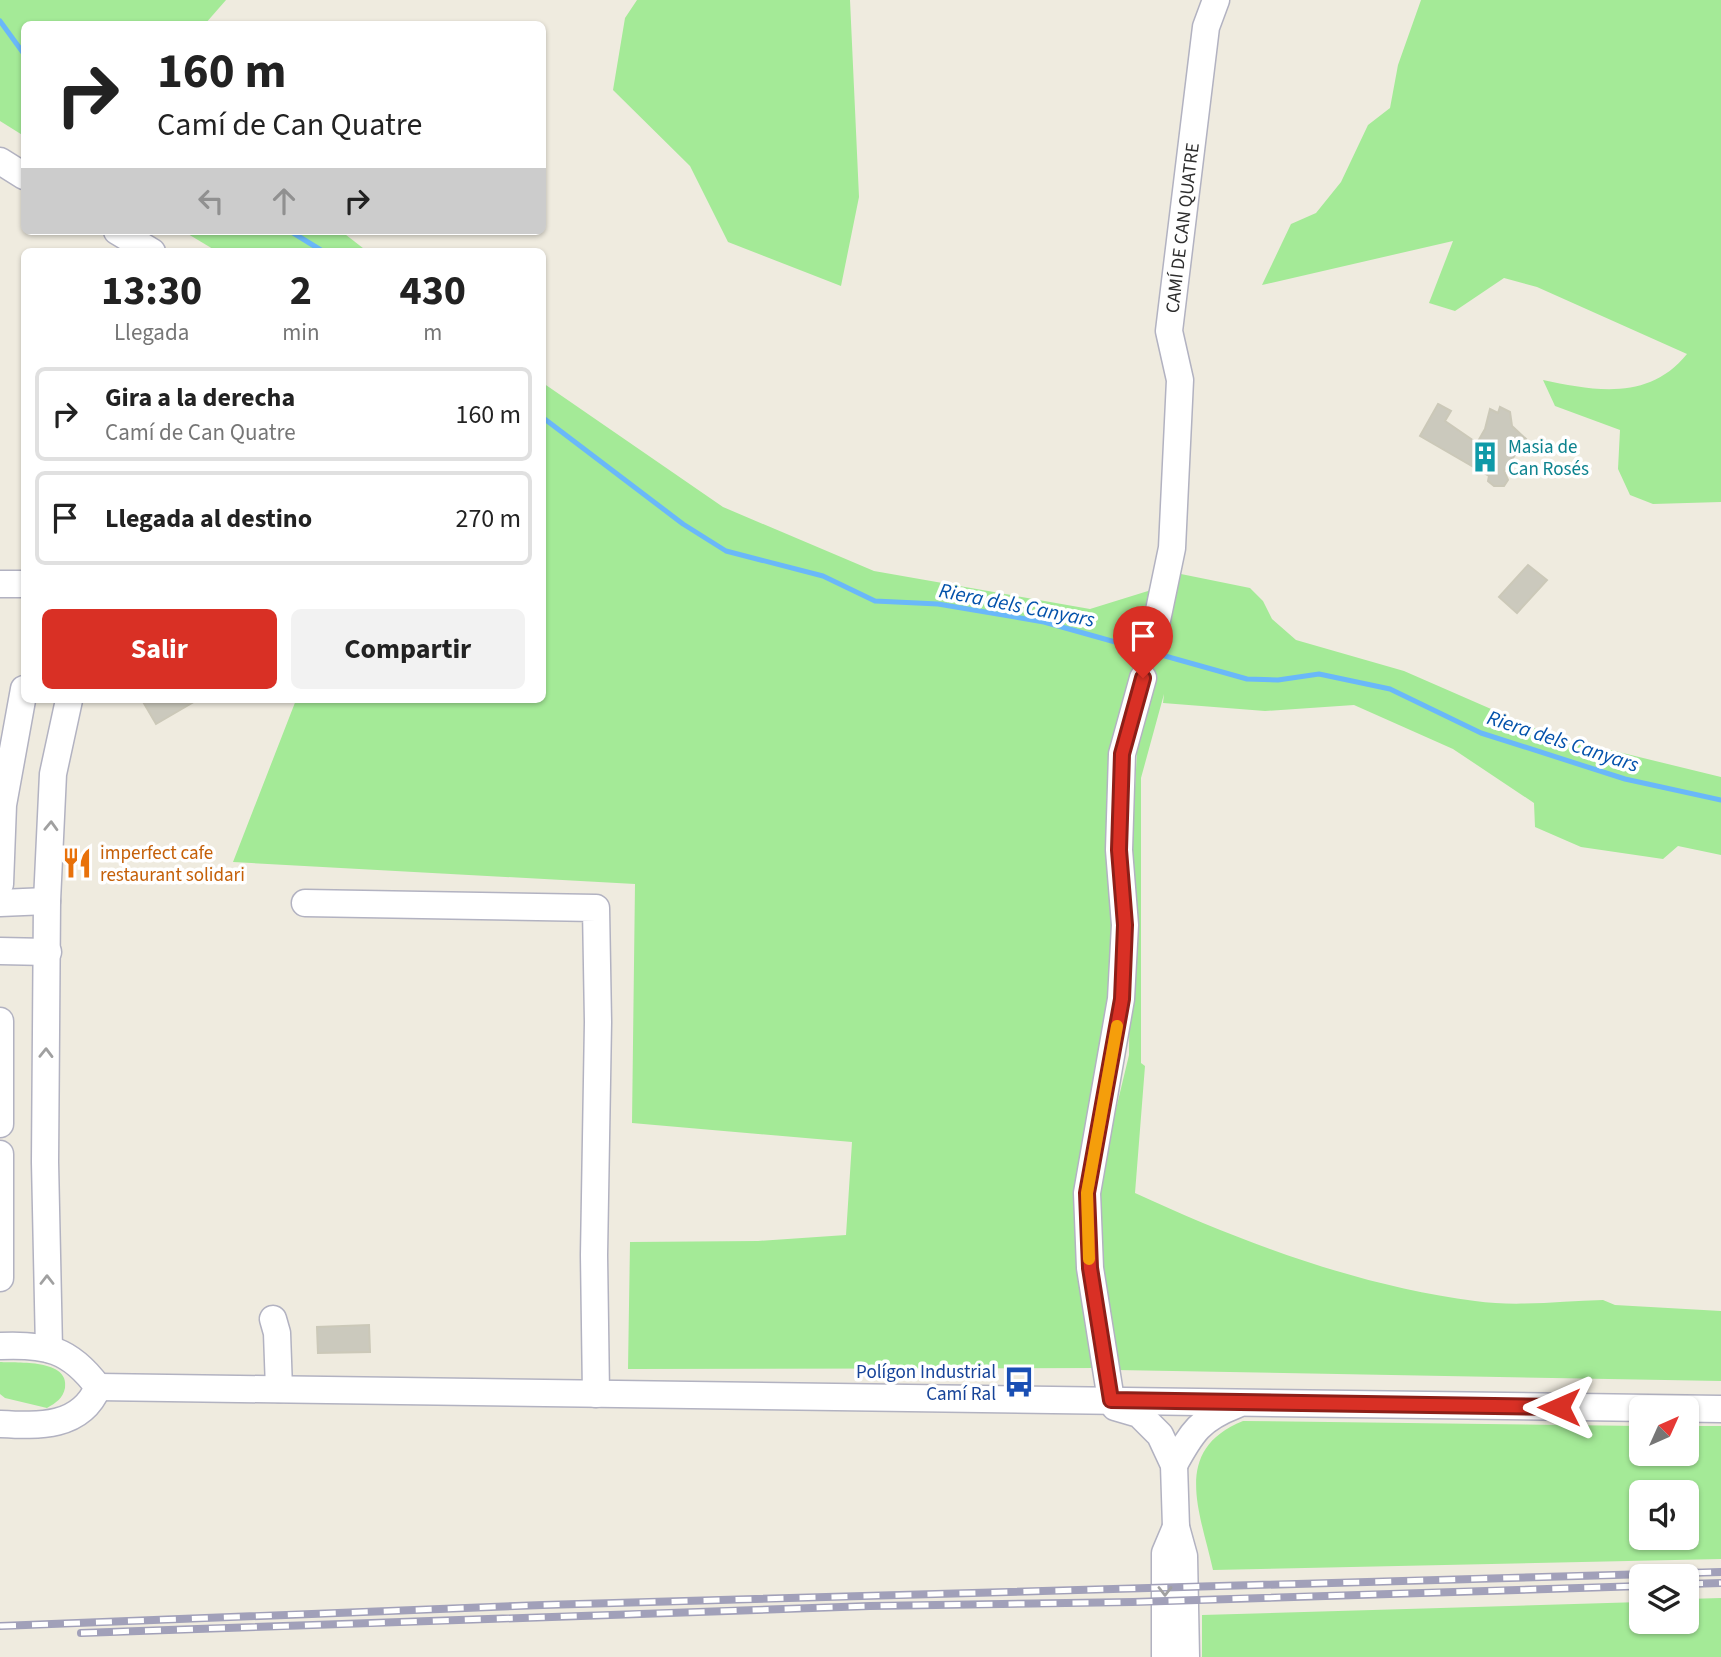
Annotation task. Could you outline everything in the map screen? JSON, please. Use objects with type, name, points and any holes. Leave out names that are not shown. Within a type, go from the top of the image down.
[{"type":"street","name":"CAMÍ DE CAN QUATRE","points":[[1156,625],[1172,548],[1180,380],[1169,331],[1206,27],[1216,0]]},
{"type":"street","points":[[0,161],[21,174]]},
{"type":"street","points":[[124,235],[145,248]]},
{"type":"street","points":[[0,583],[21,584]]},
{"type":"street","points":[[1103,1401],[1090,1268],[1087,1193],[1122,999],[1125,925],[1119,850],[1122,754],[1143,678]]},
{"type":"street","points":[[0,884],[3,805],[21,703]]},
{"type":"street","points":[[49,1349],[46,1161],[47,901],[53,774],[68,703]]},
{"type":"street","points":[[0,903],[47,901]]},
{"type":"street","points":[[305,903],[596,908],[596,1394]]},
{"type":"street","points":[[0,951],[48,952]]},
{"type":"street","points":[[0,1021],[0,1124]]},
{"type":"street","points":[[1,1117],[46,1114]]},
{"type":"street","points":[[0,1278],[1,1158],[46,1161]]},
{"type":"street","points":[[273,1320],[277,1333],[279,1389]]},
{"type":"street","points":[[0,1346],[49,1349],[66,1354],[83,1366],[99,1387]]},
{"type":"street","points":[[99,1387],[1721,1409]]},
{"type":"street","points":[[0,1424],[53,1424],[75,1416],[92,1402],[99,1387]]},
{"type":"street","points":[[1103,1401],[1139,1414],[1160,1435],[1174,1465],[1176,1527],[1184,1556],[1186,1657]]},
{"type":"street","points":[[1174,1465],[1191,1434],[1211,1415],[1238,1404]]},
{"type":"street","points":[[1165,1657],[1165,1553],[1176,1527]]},
{"type":"green space","points":[[0,0],[226,0],[208,21],[21,21],[21,134],[0,121]]},
{"type":"green space","points":[[637,0],[850,0],[859,197],[841,286],[728,242],[690,166],[613,90],[625,18]]},
{"type":"green space","points":[[1421,0],[1721,0],[1721,502],[1653,504],[1630,495],[1618,469],[1620,430],[1555,406],[1543,380],[1601,389],[1638,386],[1672,369],[1687,354],[1537,287],[1504,278],[1455,311],[1429,303],[1453,241],[1262,285],[1291,224],[1316,213],[1341,182],[1368,125],[1390,108],[1398,65]]},
{"type":"green space","points":[[190,235],[346,235],[363,248],[211,248]]},
{"type":"green space","points":[[546,385],[723,507],[874,571],[1090,609],[1148,591],[1176,573],[1250,588],[1263,601],[1272,619],[1296,640],[1404,671],[1553,736],[1721,777],[1721,855],[1678,846],[1663,859],[1581,847],[1535,827],[1534,803],[1453,749],[1354,705],[1265,711],[1163,703],[1164,694],[1141,778],[1141,1063],[1145,1066],[1135,1193],[1258,1245],[1301,1260],[1387,1285],[1431,1294],[1491,1303],[1603,1300],[1615,1305],[1721,1311],[1721,1381],[1116,1370],[1094,1253],[1098,1184],[1129,1055],[1131,862],[1137,751],[1155,677],[1111,758],[1106,803],[1113,931],[1107,1043],[1076,1185],[1098,1368],[628,1369],[630,1242],[758,1241],[846,1235],[852,1142],[632,1123],[635,884],[233,862],[295,703],[546,703]]},
{"type":"green space","points":[[0,1362],[51,1367],[64,1379],[63,1395],[47,1408],[5,1398],[0,1394]]},
{"type":"green space","points":[[1243,1421],[1629,1426],[1629,1466],[1699,1466],[1699,1426],[1721,1426],[1721,1559],[1213,1570],[1202,1526],[1196,1484],[1198,1465],[1206,1448],[1221,1433]]},
{"type":"green space","points":[[1721,1598],[1721,1657],[1202,1657],[1202,1615],[1629,1602],[1629,1634],[1699,1634],[1699,1599]]},
{"type":"building","name":"Masia de Can Rosés","points":[[1438,404],[1451,411],[1445,421],[1477,443],[1485,429],[1490,409],[1498,413],[1500,407],[1510,412],[1512,426],[1526,439],[1504,471],[1508,480],[1504,486],[1494,486],[1488,481],[1489,476],[1420,436]]},
{"type":"building","points":[[1528,565],[1547,580],[1517,613],[1499,597]]},
{"type":"building","points":[[144,703],[192,703],[156,724]]},
{"type":"building","points":[[369,1325],[370,1352],[318,1353],[317,1327]]},
{"type":"waterway","name":"Riera dels Canyars","points":[[0,21],[21,50]]},
{"type":"waterway","name":"Riera dels Canyars","points":[[296,235],[318,248]]},
{"type":"waterway","name":"Riera dels Canyars","points":[[546,420],[683,524],[726,551],[823,576],[875,601],[938,604],[1044,622],[1247,679],[1278,680],[1319,674],[1390,689],[1481,733],[1625,779],[1721,800]]},
{"type":"railway","points":[[0,1626],[543,1605],[1721,1572]]},
{"type":"railway","points":[[1699,1584],[1721,1583]]},
{"type":"railway","points":[[81,1633],[870,1606],[1133,1602],[1629,1586]]},
{"type":"slow traffic","points":[[1089,1259],[1087,1193],[1102,1122],[1117,1026]]},
{"type":"place","name":"Masia de Can Rosés","points":[[1485,457]]},
{"type":"place","name":"imperfect cafe restaurant solidari","points":[[77,863]]},
{"type":"place","name":"Polígon Industrial Camí Ral","points":[[1019,1382]]},
{"type":"route","points":[[1143,678],[1122,754],[1119,850],[1125,925],[1122,999],[1102,1122],[1087,1193],[1090,1268],[1111,1400],[1559,1407]]}]
